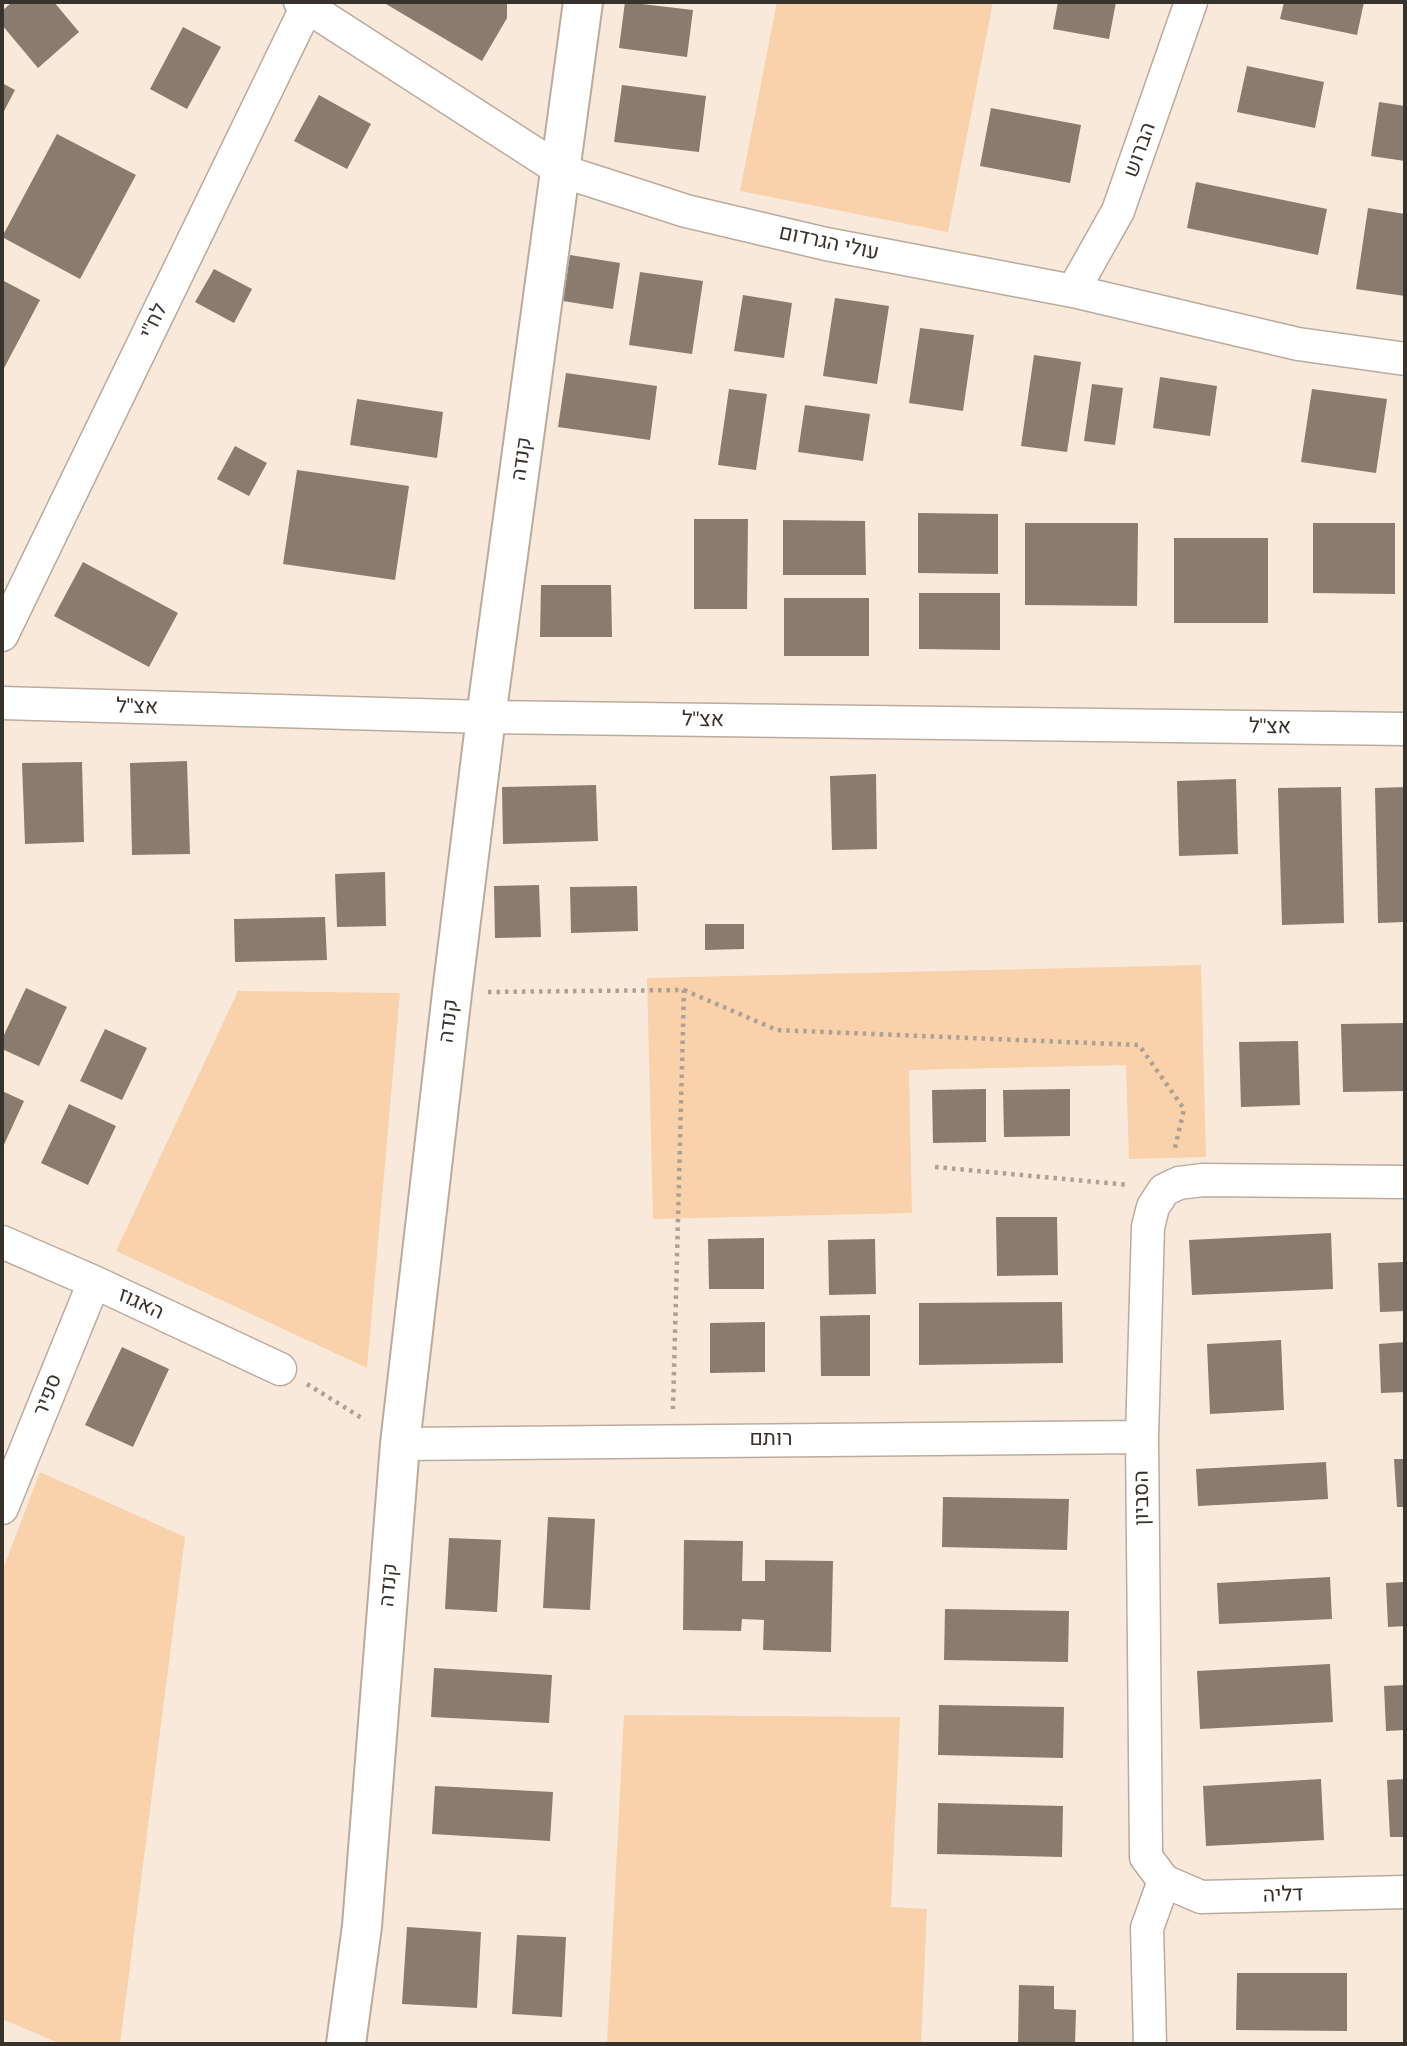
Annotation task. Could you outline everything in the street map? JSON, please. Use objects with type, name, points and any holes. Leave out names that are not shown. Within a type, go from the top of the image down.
[{"type":"street","name":"קנדה","points":[[346,2044],[362,1926],[400,1444],[452,993],[486,717],[583,2]]},
{"type":"street","name":"הברוש","points":[[1073,291],[1118,211],[1191,2]]},
{"type":"street","name":"עולי הגרדום","points":[[304,4],[562,172],[686,211],[826,244],[1073,291],[1298,344],[1405,359]]},
{"type":"street","name":"לח\"י","points":[[2,635],[304,4]]},
{"type":"street","name":"אצ\"ל","points":[[2,702],[486,717],[1405,729]]},
{"type":"street","points":[[1164,1190],[1179,1183],[1203,1180],[1405,1182]]},
{"type":"street","name":"הסביון","points":[[1164,1190],[1153,1208],[1148,1227],[1142,1437],[1146,1857],[1164,1881]]},
{"type":"street","name":"האגוז","points":[[2,1242],[280,1369]]},
{"type":"street","name":"ספיר","points":[[2,1508],[94,1282]]},
{"type":"street","name":"רותם","points":[[400,1444],[1142,1437]]},
{"type":"street","points":[[1150,2044],[1147,1928],[1164,1881]]},
{"type":"street","name":"דליה","points":[[1164,1881],[1200,1897],[1405,1892]]},
{"type":"path","points":[[452,993],[684,990],[777,1030],[1139,1045],[1184,1109],[1164,1190],[1106,1182],[935,1167]]},
{"type":"path","points":[[673,1440],[684,990]]},
{"type":"path","points":[[280,1369],[343,1405],[400,1444]]},
{"type":"shaded area","points":[[777,2],[993,2],[948,232],[740,191]]},
{"type":"shaded area","points":[[1201,965],[1206,1157],[1129,1159],[1126,1065],[909,1070],[912,1213],[653,1219],[647,978]]},
{"type":"shaded area","points":[[238,991],[400,993],[367,1368],[116,1251]]},
{"type":"shaded area","points":[[40,1472],[185,1537],[120,2044],[61,2044],[2,2019],[2,1572]]},
{"type":"shaded area","points":[[624,1715],[900,1717],[891,1907],[927,1909],[921,2044],[607,2044]]},
{"type":"building","points":[[12,2],[54,2],[79,32],[38,68],[2,25],[2,11]]},
{"type":"building","points":[[507,2],[507,18],[482,61],[386,4]]},
{"type":"building","points":[[625,2],[693,10],[687,57],[619,48]]},
{"type":"building","points":[[1058,2],[1116,2],[1109,39],[1053,29]]},
{"type":"building","points":[[1284,2],[1364,2],[1357,35],[1280,19]]},
{"type":"building","points":[[183,27],[221,47],[187,109],[150,89]]},
{"type":"building","points":[[1247,66],[1324,82],[1315,128],[1237,112]]},
{"type":"building","points":[[2,83],[15,90],[2,115]]},
{"type":"building","points":[[622,85],[706,96],[699,152],[614,142]]},
{"type":"building","points":[[319,95],[371,124],[347,169],[294,141]]},
{"type":"building","points":[[1379,102],[1405,106],[1405,161],[1371,156]]},
{"type":"building","points":[[991,108],[1081,125],[1070,183],[980,166]]},
{"type":"building","points":[[57,134],[136,175],[80,279],[2,237]]},
{"type":"building","points":[[1196,182],[1327,209],[1318,255],[1187,228]]},
{"type":"building","points":[[1368,208],[1405,214],[1405,296],[1356,289]]},
{"type":"building","points":[[570,255],[620,263],[613,309],[563,301]]},
{"type":"building","points":[[214,269],[252,289],[234,323],[195,302]]},
{"type":"building","points":[[640,272],[703,281],[692,354],[629,345]]},
{"type":"building","points":[[2,280],[40,300],[2,372]]},
{"type":"building","points":[[743,295],[792,303],[784,358],[734,351]]},
{"type":"building","points":[[835,298],[889,306],[877,384],[823,376]]},
{"type":"building","points":[[920,328],[974,335],[963,411],[909,403]]},
{"type":"building","points":[[1034,355],[1081,362],[1067,452],[1021,446]]},
{"type":"building","points":[[566,373],[657,386],[650,440],[558,427]]},
{"type":"building","points":[[1160,377],[1217,386],[1210,436],[1153,428]]},
{"type":"building","points":[[1092,384],[1123,388],[1115,445],[1084,441]]},
{"type":"building","points":[[729,389],[767,394],[756,470],[718,465]]},
{"type":"building","points":[[1312,389],[1387,399],[1376,473],[1301,462]]},
{"type":"building","points":[[357,399],[443,412],[437,458],[350,445]]},
{"type":"building","points":[[805,405],[870,414],[863,461],[798,452]]},
{"type":"building","points":[[235,446],[267,463],[249,496],[217,479]]},
{"type":"building","points":[[297,470],[409,486],[395,580],[283,564]]},
{"type":"building","points":[[918,513],[998,514],[998,574],[918,573]]},
{"type":"building","points":[[694,519],[748,519],[747,609],[694,609]]},
{"type":"building","points":[[783,520],[865,521],[866,575],[783,575]]},
{"type":"building","points":[[1025,523],[1138,523],[1137,606],[1025,605]]},
{"type":"building","points":[[1313,523],[1395,523],[1395,594],[1313,593]]},
{"type":"building","points":[[1174,538],[1268,538],[1268,623],[1174,623]]},
{"type":"building","points":[[83,562],[178,613],[149,667],[54,616]]},
{"type":"building","points":[[541,585],[611,585],[612,637],[540,637]]},
{"type":"building","points":[[919,593],[1000,593],[1000,650],[919,649]]},
{"type":"building","points":[[784,598],[869,598],[869,656],[784,656]]},
{"type":"building","points":[[187,761],[190,854],[132,855],[130,763]]},
{"type":"building","points":[[82,762],[84,842],[25,844],[22,763]]},
{"type":"building","points":[[876,774],[877,849],[832,850],[830,776]]},
{"type":"building","points":[[1236,779],[1238,854],[1179,856],[1177,781]]},
{"type":"building","points":[[596,785],[598,841],[503,844],[502,787]]},
{"type":"building","points":[[1341,787],[1344,923],[1282,925],[1278,788]]},
{"type":"building","points":[[1405,787],[1405,922],[1378,923],[1375,788]]},
{"type":"building","points":[[385,872],[386,926],[337,927],[335,874]]},
{"type":"building","points":[[539,885],[541,937],[495,938],[494,886]]},
{"type":"building","points":[[637,886],[638,931],[571,933],[570,887]]},
{"type":"building","points":[[325,917],[327,960],[235,962],[234,919]]},
{"type":"building","points":[[705,924],[744,924],[744,949],[705,950]]},
{"type":"building","points":[[26,988],[67,1007],[39,1066],[2,1049],[2,1039]]},
{"type":"building","points":[[1405,1023],[1405,1091],[1343,1092],[1341,1024]]},
{"type":"building","points":[[105,1029],[147,1048],[122,1100],[80,1081]]},
{"type":"building","points":[[1298,1041],[1300,1105],[1241,1107],[1239,1042]]},
{"type":"building","points":[[986,1089],[986,1142],[933,1143],[932,1090]]},
{"type":"building","points":[[1070,1089],[1070,1136],[1004,1137],[1003,1090]]},
{"type":"building","points":[[2,1091],[24,1101],[2,1149]]},
{"type":"building","points":[[69,1104],[116,1126],[88,1185],[41,1163]]},
{"type":"building","points":[[996,1217],[1057,1217],[1058,1275],[997,1276]]},
{"type":"building","points":[[1331,1233],[1333,1289],[1192,1295],[1189,1240]]},
{"type":"building","points":[[764,1238],[764,1289],[709,1289],[708,1239]]},
{"type":"building","points":[[875,1239],[876,1294],[829,1295],[828,1240]]},
{"type":"building","points":[[1405,1262],[1405,1311],[1380,1312],[1378,1263]]},
{"type":"building","points":[[1062,1302],[1063,1363],[919,1365],[919,1303]]},
{"type":"building","points":[[870,1315],[870,1376],[821,1376],[820,1316]]},
{"type":"building","points":[[765,1322],[765,1372],[710,1373],[710,1323]]},
{"type":"building","points":[[1281,1340],[1284,1410],[1210,1414],[1207,1344]]},
{"type":"building","points":[[1405,1342],[1405,1392],[1381,1393],[1379,1344]]},
{"type":"building","points":[[122,1347],[169,1369],[133,1447],[85,1425]]},
{"type":"building","points":[[1394,1459],[1405,1459],[1405,1507],[1397,1507]]},
{"type":"building","points":[[1326,1462],[1328,1499],[1198,1506],[1196,1469]]},
{"type":"building","points":[[943,1497],[1069,1499],[1067,1550],[942,1547]]},
{"type":"building","points":[[548,1517],[595,1519],[590,1610],[543,1608]]},
{"type":"building","points":[[449,1538],[501,1540],[497,1612],[445,1609]]},
{"type":"building","points":[[684,1540],[743,1541],[742,1581],[765,1581],[765,1560],[833,1561],[831,1652],[763,1650],[764,1620],[742,1619],[741,1631],[683,1630]]},
{"type":"building","points":[[1330,1577],[1332,1619],[1219,1624],[1217,1583]]},
{"type":"building","points":[[1405,1582],[1405,1626],[1388,1627],[1386,1583]]},
{"type":"building","points":[[945,1609],[1069,1611],[1068,1662],[944,1660]]},
{"type":"building","points":[[1330,1664],[1333,1722],[1200,1729],[1197,1671]]},
{"type":"building","points":[[434,1668],[552,1675],[549,1723],[431,1717]]},
{"type":"building","points":[[1405,1685],[1405,1730],[1386,1731],[1384,1686]]},
{"type":"building","points":[[939,1705],[1064,1707],[1063,1758],[938,1755]]},
{"type":"building","points":[[1321,1779],[1324,1840],[1206,1846],[1203,1786]]},
{"type":"building","points":[[1405,1779],[1405,1837],[1390,1837],[1387,1780]]},
{"type":"building","points":[[435,1786],[553,1792],[550,1841],[432,1834]]},
{"type":"building","points":[[938,1803],[1063,1806],[1062,1857],[937,1854]]},
{"type":"building","points":[[407,1927],[481,1932],[477,2008],[402,2004]]},
{"type":"building","points":[[517,1935],[566,1937],[562,2017],[512,2014]]},
{"type":"building","points":[[1237,1973],[1347,1973],[1347,2031],[1236,2030]]},
{"type":"building","points":[[1019,1985],[1054,1986],[1054,2009],[1076,2010],[1075,2044],[1018,2044]]}]
